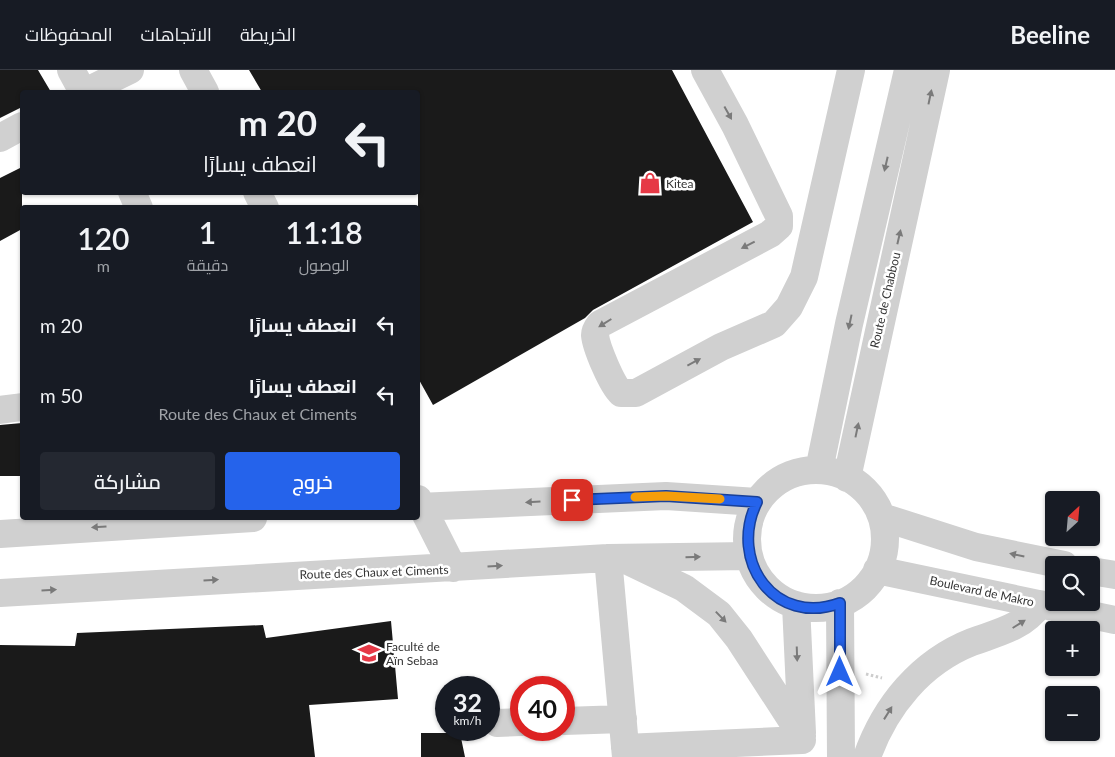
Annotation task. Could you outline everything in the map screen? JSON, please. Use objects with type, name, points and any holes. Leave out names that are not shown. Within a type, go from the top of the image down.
[{"type":"street","points":[[71,70],[83,90]]},
{"type":"street","points":[[88,90],[130,70]]},
{"type":"street","points":[[193,70],[204,90]]},
{"type":"street","points":[[705,70],[735,124],[780,216],[779,226],[770,234],[600,324],[595,332],[596,340],[617,389],[629,394],[636,393],[721,347],[774,324],[789,307],[800,288],[814,236],[851,70]]},
{"type":"street","points":[[820,470],[849,324],[908,70]]},
{"type":"street","name":"Route de Chabbou","points":[[848,478],[878,331],[936,70]]},
{"type":"street","points":[[0,138],[20,127]]},
{"type":"street","points":[[779,226],[814,236]]},
{"type":"street","points":[[0,410],[20,407]]},
{"type":"street","points":[[820,470],[839,473],[848,478],[865,490],[882,516],[884,549],[878,570],[861,591],[840,603],[823,607],[796,605],[781,599],[761,581],[749,556],[747,528],[757,502],[766,489],[793,473],[820,470]]},
{"type":"street","points":[[420,504],[666,496],[757,502]]},
{"type":"street","points":[[420,506],[453,568]]},
{"type":"street","points":[[882,516],[976,547],[1045,561]]},
{"type":"street","points":[[0,534],[221,520]]},
{"type":"street","name":"Route des Chaux et Ciments","points":[[0,593],[614,558],[749,556]]},
{"type":"street","points":[[614,558],[670,580],[719,614],[739,639],[802,744],[760,750],[626,752],[614,558]]},
{"type":"street","name":"Boulevard de Makro","points":[[878,570],[1115,620]]},
{"type":"street","points":[[1100,572],[1115,575]]},
{"type":"street","points":[[840,603],[841,757]]},
{"type":"street","points":[[867,757],[881,723],[892,706],[916,678],[956,649],[1016,627],[1034,613],[1040,604]]},
{"type":"street","points":[[796,605],[802,744]]},
{"type":"street","points":[[575,721],[623,719]]},
{"type":"building","points":[[0,70],[38,70],[50,90],[20,90],[20,108],[0,118]]},
{"type":"building","points":[[249,70],[672,70],[753,222],[593,310],[585,318],[433,405],[420,382],[420,205],[418,205],[418,195],[420,195],[420,90],[261,90]]},
{"type":"building","points":[[20,168],[22,205],[20,205],[20,230],[0,241],[0,178]]},
{"type":"building","points":[[20,423],[20,476],[0,476],[0,425]]},
{"type":"building","points":[[391,621],[398,699],[309,705],[315,757],[0,757],[0,645],[75,646],[77,633],[263,625],[266,638]]},
{"type":"building","points":[[421,733],[435,733],[435,741],[462,741],[465,757],[421,757]]},
{"type":"slow traffic","points":[[635,497],[666,496],[720,499]]},
{"type":"place","name":"Kitea","points":[[650,183]]},
{"type":"place","name":"Faculté de Aïn Sebaa","points":[[369,653]]},
{"type":"route","points":[[572,500],[666,496],[757,502],[747,528],[749,556],[754,569],[761,581],[771,591],[781,599],[796,605],[823,607],[840,603],[840,672]]}]
